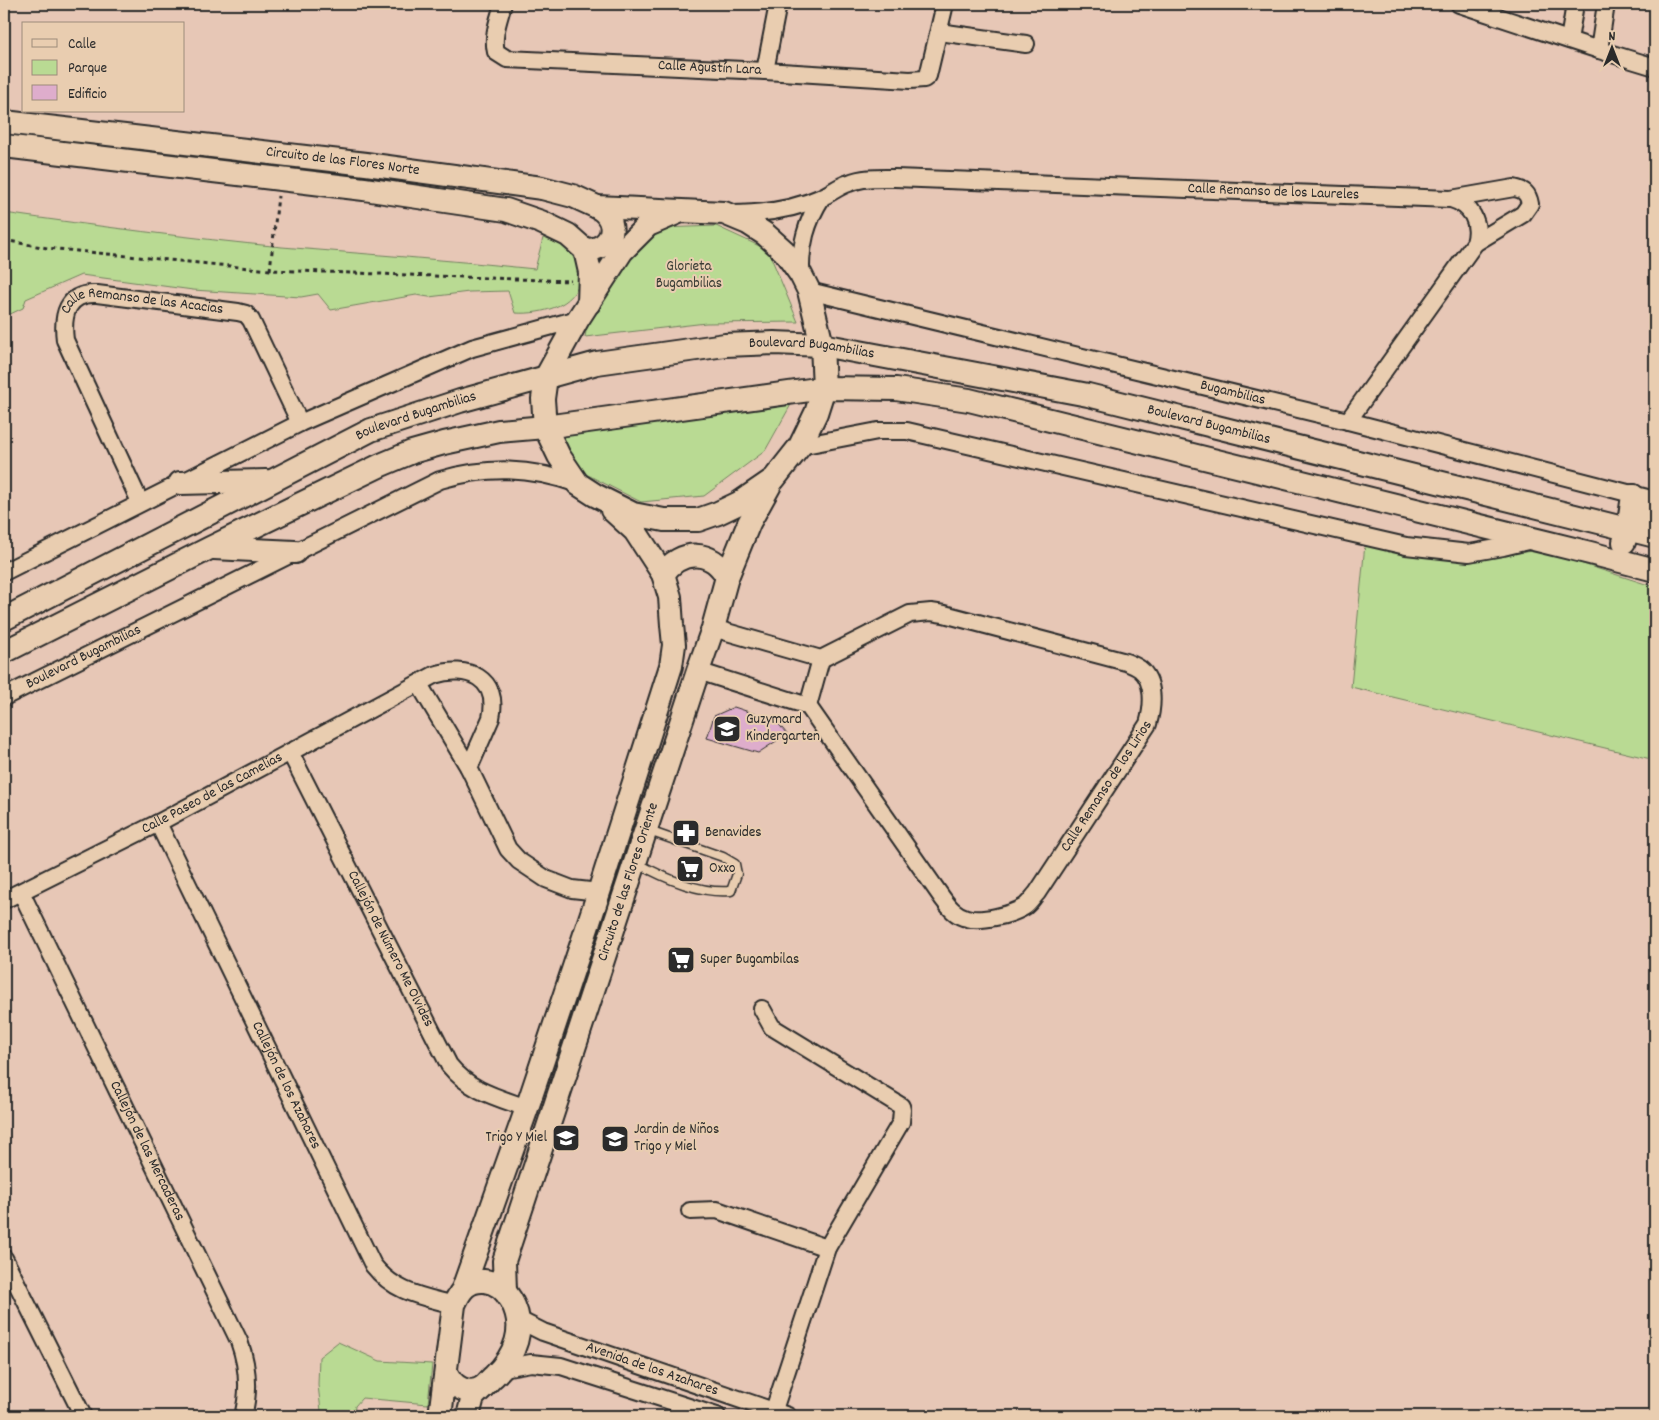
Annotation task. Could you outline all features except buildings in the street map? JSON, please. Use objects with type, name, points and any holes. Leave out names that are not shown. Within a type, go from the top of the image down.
[{"type":"street","name":"Calle Agustín Lara","points":[[503,4],[495,37],[496,52],[507,59],[910,80],[924,79],[930,71],[939,32]]},
{"type":"street","points":[[765,71],[778,4]]},
{"type":"street","points":[[945,4],[939,32],[1026,44]]},
{"type":"street","points":[[1459,4],[1655,67]]},
{"type":"street","points":[[1569,40],[1575,4]]},
{"type":"street","points":[[1599,50],[1606,4]]},
{"type":"street","name":"Circuito de las Flores Norte","points":[[4,122],[366,164],[542,188],[573,196],[597,206],[724,213]]},
{"type":"street","name":"Circuito de las Flores Norte","points":[[4,146],[364,189],[506,210],[568,234],[585,250]]},
{"type":"street","points":[[364,189],[366,164]]},
{"type":"street","name":"Calle Remanso de los Laureles","points":[[724,213],[777,211],[822,197],[850,182],[871,178],[1451,199],[1514,188],[1523,190],[1529,196],[1530,204],[1523,214],[1475,243]]},
{"type":"street","points":[[681,212],[648,225],[622,251],[585,301],[546,377],[542,400],[545,427],[559,456],[586,489],[633,514],[664,520],[698,520],[738,504],[774,479],[800,446],[816,413],[824,388],[822,345],[805,283],[802,247],[809,220],[822,197]]},
{"type":"street","points":[[1348,422],[1475,243],[1477,228],[1472,213],[1466,206],[1451,199]]},
{"type":"street","points":[[585,301],[590,272],[585,250],[592,250],[604,245],[612,233],[611,220],[608,214],[597,206]]},
{"type":"street","points":[[724,213],[748,223],[765,234],[784,251],[805,283]]},
{"type":"street","name":"Bugambilias","points":[[805,283],[1633,496],[1655,500]]},
{"type":"street","name":"Calle Remanso de las Acacias","points":[[140,502],[65,340],[63,327],[65,313],[70,304],[79,297],[96,294],[246,314],[251,320],[300,423]]},
{"type":"street","points":[[4,572],[300,423],[585,301]]},
{"type":"street","name":"Boulevard Bugambilias","points":[[4,619],[371,430],[460,401],[597,363],[725,344],[774,343],[822,345],[1088,395],[1655,536]]},
{"type":"street","name":"Boulevard Bugambilias","points":[[4,652],[210,548],[381,465],[412,452],[499,431],[545,427],[824,388],[896,389],[969,400],[1655,570]]},
{"type":"street","name":"Boulevard Bugambilias","points":[[800,446],[878,431],[907,431],[1406,546],[1469,553],[1543,541]]},
{"type":"street","name":"Boulevard Bugambilias","points":[[4,697],[440,480],[461,474],[490,470],[523,470],[560,478],[586,489]]},
{"type":"street","name":"Circuito de las Flores Oriente","points":[[505,1290],[504,1261],[713,628],[727,577],[749,523],[774,479]]},
{"type":"street","points":[[180,483],[272,481]]},
{"type":"street","name":"Circuito de las Flores Oriente","points":[[459,1295],[527,1108],[600,892],[671,666],[674,645],[670,597],[663,574],[636,531],[586,489]]},
{"type":"street","points":[[1543,541],[1574,541],[1616,547],[1623,544],[1628,529],[1633,496]]},
{"type":"street","points":[[1633,496],[1655,524]]},
{"type":"street","points":[[210,548],[295,552]]},
{"type":"street","points":[[663,574],[668,567],[681,558],[696,556],[711,560],[724,570],[727,577]]},
{"type":"street","name":"Calle Remanso de los Lirios","points":[[808,706],[943,899],[953,911],[966,918],[981,919],[997,916],[1024,906],[1037,893],[1148,724],[1152,712],[1148,679],[1142,670],[1135,666],[944,614],[931,612],[910,614],[821,660]]},
{"type":"street","points":[[698,671],[808,706],[821,660],[713,628]]},
{"type":"street","name":"Calle Paseo de las Camelias","points":[[4,900],[158,823],[434,675],[450,671],[471,674],[481,678],[491,693],[493,710],[491,718],[469,768]]},
{"type":"street","points":[[419,684],[469,768],[508,849],[519,861],[539,875],[559,885],[600,892]]},
{"type":"street","name":"Callejón de Número Me Olvides","points":[[290,752],[449,1064],[463,1081],[473,1087],[527,1108]]},
{"type":"street","name":"Callejón de los Azahares","points":[[158,823],[373,1265],[386,1280],[408,1293],[459,1295]]},
{"type":"street","name":"Callejón de las Mercaderas","points":[[21,892],[239,1341],[246,1363],[248,1386],[242,1416]]},
{"type":"street","points":[[762,1009],[772,1027],[901,1106],[902,1110],[901,1122],[827,1248],[778,1415]]},
{"type":"street","points":[[690,1211],[717,1210],[827,1248]]},
{"type":"street","points":[[4,1258],[83,1416]]},
{"type":"street","points":[[440,1416],[459,1295],[472,1282],[487,1281],[505,1290],[513,1303],[519,1320],[518,1340],[512,1355],[503,1368],[474,1397],[468,1416]]},
{"type":"street","name":"Avenida de los Azahares","points":[[519,1320],[543,1332],[778,1415]]},
{"type":"street","name":"Avenida de los Azahares","points":[[503,1368],[531,1363],[560,1366],[699,1413],[717,1416]]},
{"type":"street","points":[[446,1371],[452,1382],[462,1389],[470,1390],[483,1387]]},
{"type":"lane","points":[[635,862],[672,880],[718,892],[731,891],[737,874],[735,864],[723,857],[645,830]]},
{"type":"path","points":[[270,270],[280,179]]},
{"type":"path","points":[[4,240],[47,248],[585,301]]},
{"type":"green space","points":[[4,213],[143,232],[282,247],[535,269],[543,238],[561,245],[569,252],[576,262],[579,281],[575,291],[559,305],[537,312],[515,313],[508,291],[469,292],[429,297],[416,295],[331,310],[318,294],[301,297],[193,290],[81,275],[26,299],[23,308],[4,317]]},
{"type":"green space","name":"Glorieta Bugambilias","points":[[716,226],[768,250],[798,322],[706,323],[585,337],[588,320],[630,257],[663,228]]},
{"type":"green space","points":[[793,401],[765,451],[704,496],[641,502],[578,470],[556,433]]},
{"type":"green space","points":[[1365,544],[1461,561],[1539,550],[1655,587],[1655,760],[1351,687]]},
{"type":"green space","points":[[338,1342],[380,1361],[432,1364],[428,1404],[362,1398],[355,1406],[354,1416],[320,1416],[319,1357]]},
{"type":"place","name":"Guzymard Kindergarten","points":[[727,729]]},
{"type":"place","name":"Benavides","points":[[686,833]]},
{"type":"place","name":"Oxxo","points":[[690,869]]},
{"type":"place","name":"Super Bugambilas","points":[[681,960]]},
{"type":"place","name":"Trigo Y Miel","points":[[566,1138]]},
{"type":"place","name":"Jardin de Niños Trigo y Miel","points":[[615,1139]]}]
